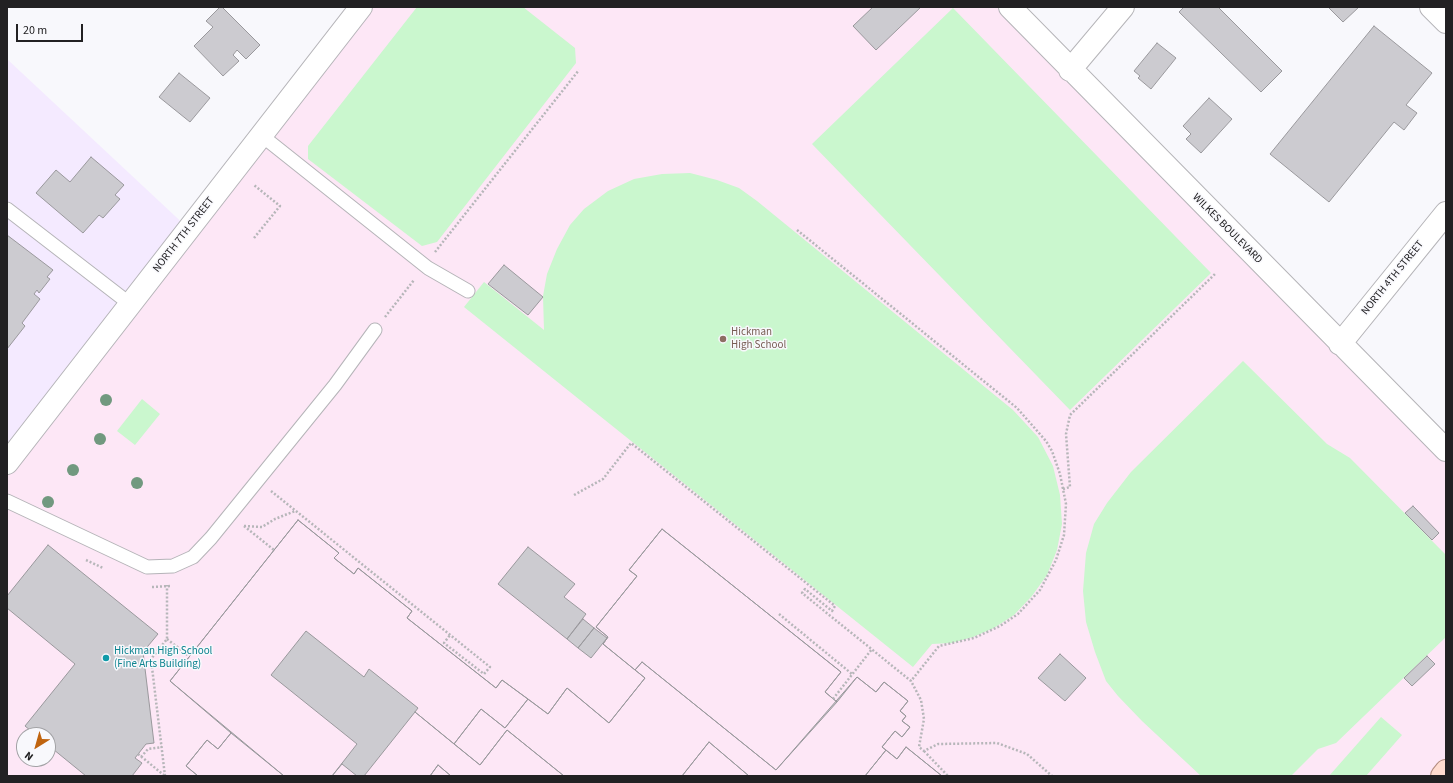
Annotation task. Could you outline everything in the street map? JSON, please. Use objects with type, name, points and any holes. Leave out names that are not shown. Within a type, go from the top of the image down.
[{"type":"street","name":"NORTH 7TH STREET","points":[[7,462],[361,7]]},
{"type":"street","name":"WILKES BOULEVARD","points":[[1010,7],[1070,70],[1446,450]]},
{"type":"street","points":[[1070,70],[1123,7]]},
{"type":"street","points":[[1432,7],[1446,22]]},
{"type":"street","name":"NORTH 4TH STREET","points":[[1340,344],[1446,213]]},
{"type":"lane","points":[[261,135],[425,265],[468,292]]},
{"type":"lane","points":[[7,209],[130,304]]},
{"type":"lane","points":[[7,501],[147,567],[173,566],[193,557],[211,538],[335,385],[375,330]]},
{"type":"path","points":[[375,330],[579,70]]},
{"type":"path","points":[[254,185],[280,206],[254,238]]},
{"type":"path","points":[[797,230],[1017,408],[1040,433],[1052,452],[1063,489],[1066,519],[1061,548],[1051,572],[1033,599],[1014,617],[1000,626],[974,638],[939,646],[911,681]]},
{"type":"path","points":[[1063,489],[1070,487],[1066,434],[1070,415],[1215,274]]},
{"type":"path","points":[[574,495],[603,479],[631,443],[835,606],[832,611],[805,589],[802,593],[911,681],[921,700],[924,719],[918,747],[924,751],[948,776]]},
{"type":"path","points":[[266,497],[275,485]]},
{"type":"path","points":[[271,491],[490,667],[484,674],[444,643],[450,635]]},
{"type":"path","points":[[243,526],[262,527],[275,519],[296,511]]},
{"type":"path","points":[[239,532],[248,520]]},
{"type":"path","points":[[243,526],[274,550]]},
{"type":"path","points":[[84,558],[90,563],[109,571]]},
{"type":"path","points":[[145,667],[167,639],[166,566]]},
{"type":"path","points":[[147,586],[176,585]]},
{"type":"path","points":[[779,614],[852,674]]},
{"type":"path","points":[[167,639],[189,656]]},
{"type":"path","points":[[833,699],[872,649]]},
{"type":"path","points":[[151,659],[165,776]]},
{"type":"path","points":[[924,751],[938,744],[997,743],[1027,754],[1052,776]]},
{"type":"path","points":[[142,757],[148,748],[162,747]]},
{"type":"path","points":[[138,754],[165,776]]},
{"type":"shaded area","name":"Hickman High School","points":[[365,7],[1017,7],[1446,448],[1446,776],[7,776],[7,466]]},
{"type":"shaded area","points":[[7,59],[190,230],[7,466]]},
{"type":"green space","points":[[417,7],[523,7],[575,48],[576,63],[437,242],[422,246],[308,159],[308,146]]},
{"type":"green space","points":[[953,8],[1211,273],[1070,410],[812,144]]},
{"type":"green space","points":[[690,173],[717,180],[739,188],[757,201],[1013,410],[1038,437],[1053,466],[1060,495],[1062,524],[1057,550],[1047,575],[1032,596],[1014,615],[994,628],[973,637],[952,643],[932,644],[913,667],[464,307],[484,282],[544,330],[543,296],[547,274],[557,249],[570,225],[584,209],[608,191],[634,179],[662,174]]},
{"type":"green space","points":[[1243,361],[1327,444],[1350,458],[1446,555],[1446,637],[1336,743],[1318,749],[1291,776],[1201,776],[1142,721],[1106,681],[1086,622],[1083,591],[1086,553],[1094,524],[1107,503],[1131,472]]},
{"type":"green space","points":[[142,399],[160,414],[135,445],[117,431]]},
{"type":"green space","points":[[1381,717],[1402,735],[1366,776],[1329,776]]},
{"type":"building","points":[[220,7],[222,7],[260,45],[246,59],[237,50],[233,55],[239,61],[223,76],[194,46],[213,27],[206,21]]},
{"type":"building","points":[[873,7],[921,7],[876,50],[853,26]]},
{"type":"building","points":[[1184,7],[1218,7],[1282,71],[1261,92],[1179,12]]},
{"type":"building","points":[[1328,7],[1359,7],[1343,22]]},
{"type":"building","points":[[1374,26],[1432,73],[1406,105],[1417,113],[1404,130],[1394,122],[1329,202],[1270,154]]},
{"type":"building","points":[[1157,43],[1176,58],[1151,89],[1138,78],[1140,76],[1134,71]]},
{"type":"building","points":[[179,73],[210,98],[190,122],[159,97]]},
{"type":"building","points":[[1209,98],[1232,119],[1201,153],[1186,139],[1191,134],[1183,126]]},
{"type":"building","points":[[91,157],[124,185],[115,195],[120,199],[103,218],[99,215],[83,233],[36,193],[56,170],[70,182]]},
{"type":"building","points":[[7,235],[53,270],[47,277],[50,279],[39,293],[37,290],[34,294],[40,299],[22,323],[25,326],[7,349]]},
{"type":"building","points":[[504,265],[543,297],[528,315],[488,284]]},
{"type":"building","points":[[1413,506],[1439,533],[1432,540],[1405,513]]},
{"type":"building","points":[[298,520],[339,553],[334,558],[354,574],[358,568],[412,611],[407,618],[496,688],[502,680],[548,714],[567,688],[609,723],[645,678],[603,644],[608,637],[596,627],[637,576],[629,570],[662,529],[841,672],[825,692],[837,702],[857,677],[876,692],[884,682],[908,701],[900,711],[906,716],[902,721],[910,727],[902,737],[895,731],[882,747],[897,759],[906,747],[942,776],[451,776],[438,765],[430,776],[198,776],[186,766],[207,740],[218,749],[231,733],[170,681]]},
{"type":"building","points":[[298,520],[339,553],[334,558],[354,574],[358,568],[412,611],[407,618],[496,688],[502,680],[528,699],[505,728],[481,709],[454,744],[415,712],[418,708],[369,669],[364,677],[306,631],[271,675],[357,744],[332,776],[284,776],[170,681]]},
{"type":"building","points":[[662,529],[841,672],[825,692],[837,702],[776,770],[642,662],[635,670],[603,644],[608,637],[596,627],[637,576],[629,570]]},
{"type":"building","name":"Hickman High School (Fine Arts Building)","points":[[48,545],[158,634],[143,652],[154,743],[146,744],[135,758],[142,763],[132,776],[86,776],[56,752],[56,727],[25,726],[75,664],[7,608],[7,596]]},
{"type":"building","points":[[528,547],[575,584],[564,597],[586,614],[567,639],[498,584]]},
{"type":"building","points":[[583,619],[594,628],[578,648],[567,639]]},
{"type":"building","points":[[594,628],[607,638],[591,658],[578,648]]},
{"type":"building","points":[[1060,654],[1086,678],[1065,701],[1038,678]]},
{"type":"building","points":[[1427,656],[1435,664],[1412,686],[1404,678]]},
{"type":"building","points":[[642,662],[776,770],[857,677],[876,692],[884,682],[908,701],[900,711],[906,716],[902,721],[910,727],[902,737],[895,731],[882,747],[886,750],[865,776],[749,776],[709,742],[682,776],[564,776],[507,730],[480,765],[454,744],[481,709],[505,728],[528,699],[548,714],[567,688],[609,723],[645,678],[635,670]]},
{"type":"building","points":[[415,712],[480,765],[507,730],[564,776],[364,776]]},
{"type":"building","points":[[231,733],[284,776],[198,776],[186,766],[207,740],[218,749]]},
{"type":"building","points":[[709,742],[749,776],[682,776]]},
{"type":"building","points":[[906,747],[942,776],[865,776],[886,750],[897,759]]},
{"type":"building","points":[[342,764],[357,776],[332,776]]},
{"type":"building","points":[[438,765],[451,776],[430,776]]},
{"type":"place","name":"Hickman High School","points":[[723,339]]},
{"type":"place","name":"Hickman High School (Fine Arts Building)","points":[[106,658]]}]
